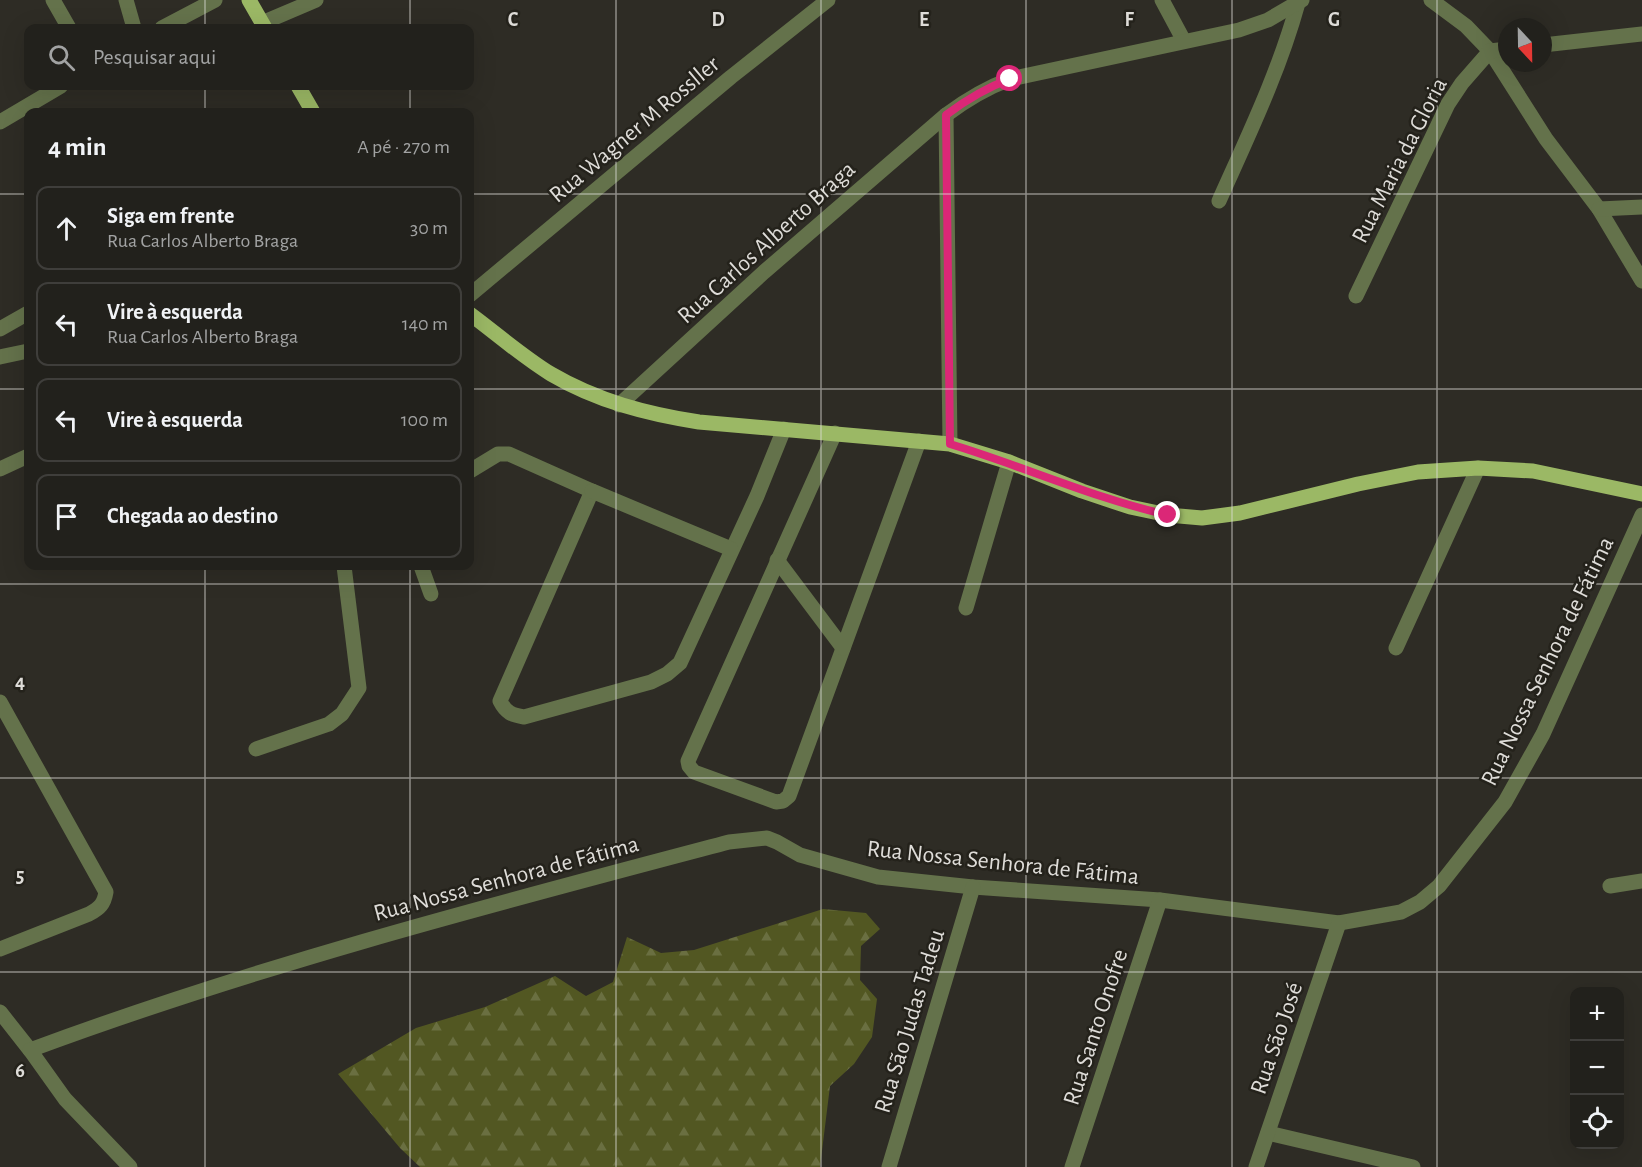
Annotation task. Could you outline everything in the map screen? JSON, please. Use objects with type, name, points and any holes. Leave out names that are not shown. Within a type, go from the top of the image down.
[{"type":"main road","points":[[249,0],[263,24]]},
{"type":"main road","points":[[300,90],[311,108]]},
{"type":"main road","points":[[474,317],[550,373],[619,405],[662,416],[699,422],[950,444],[1009,462],[1130,507],[1168,515],[1202,518],[1240,513],[1358,484],[1419,472],[1478,468],[1533,471],[1642,494]]},
{"type":"street","points":[[52,0],[67,24]]},
{"type":"street","points":[[126,0],[133,24]]},
{"type":"street","points":[[170,24],[215,0]]},
{"type":"street","points":[[268,24],[316,0]]},
{"type":"street","name":"Rua Wagner M Rossller","points":[[474,292],[731,77],[828,0]]},
{"type":"street","points":[[1162,0],[1184,41]]},
{"type":"street","points":[[1431,0],[1466,26],[1491,51],[1546,139],[1599,209],[1642,281]]},
{"type":"street","points":[[1219,201],[1272,83],[1300,2]]},
{"type":"street","name":"Rua Carlos Alberto Braga","points":[[619,405],[764,272],[969,97],[1010,79],[1239,30],[1268,20],[1300,2]]},
{"type":"street","points":[[1552,44],[1642,34]]},
{"type":"street","points":[[1491,51],[1498,50]]},
{"type":"street","name":"Rua Maria da Gloria","points":[[1356,296],[1448,105],[1462,83],[1491,51]]},
{"type":"street","points":[[0,122],[54,90]]},
{"type":"street","points":[[946,115],[950,444]]},
{"type":"street","points":[[1599,209],[1642,207]]},
{"type":"street","points":[[0,329],[24,315]]},
{"type":"street","points":[[0,357],[24,352]]},
{"type":"street","points":[[592,490],[500,701],[504,710],[512,716],[524,717],[651,682],[667,674],[680,663],[757,496],[784,429]]},
{"type":"street","points":[[835,433],[688,761],[691,770],[776,802],[783,801],[789,796],[919,441]]},
{"type":"street","points":[[474,468],[498,454],[509,454],[731,549]]},
{"type":"street","points":[[0,469],[24,458]]},
{"type":"street","points":[[966,608],[1009,462]]},
{"type":"street","points":[[1396,648],[1478,468]]},
{"type":"street","name":"Rua Nossa Senhora de Fátima","points":[[30,1050],[126,1014],[451,915],[729,842],[766,838],[800,855],[878,877],[973,887],[1160,900],[1339,923],[1401,912],[1420,902],[1439,886],[1505,802],[1542,734],[1642,515]]},
{"type":"street","points":[[777,560],[843,648]]},
{"type":"street","points":[[256,749],[329,724],[351,703],[359,688],[344,570]]},
{"type":"street","points":[[422,570],[431,594]]},
{"type":"street","points":[[0,702],[105,892],[104,902],[100,909],[89,915],[0,949]]},
{"type":"street","points":[[1610,886],[1642,881]]},
{"type":"street","name":"Rua São Judas Tadeu","points":[[889,1167],[973,887]]},
{"type":"street","name":"Rua Santo Onofre","points":[[1072,1167],[1160,900]]},
{"type":"street","name":"Rua São José","points":[[1256,1167],[1339,923]]},
{"type":"street","points":[[0,1012],[65,1100],[130,1167]]},
{"type":"street","points":[[1268,1133],[1413,1167]]},
{"type":"green space","points":[[823,909],[866,913],[880,929],[861,946],[860,980],[877,999],[872,1037],[854,1064],[830,1086],[820,1167],[420,1167],[400,1148],[338,1074],[416,1028],[485,1007],[555,976],[586,996],[613,982],[627,937],[661,953],[694,950]]},
{"type":"route","points":[[1010,79],[969,97],[946,115],[950,444],[1009,462],[1130,507],[1168,515]]}]
